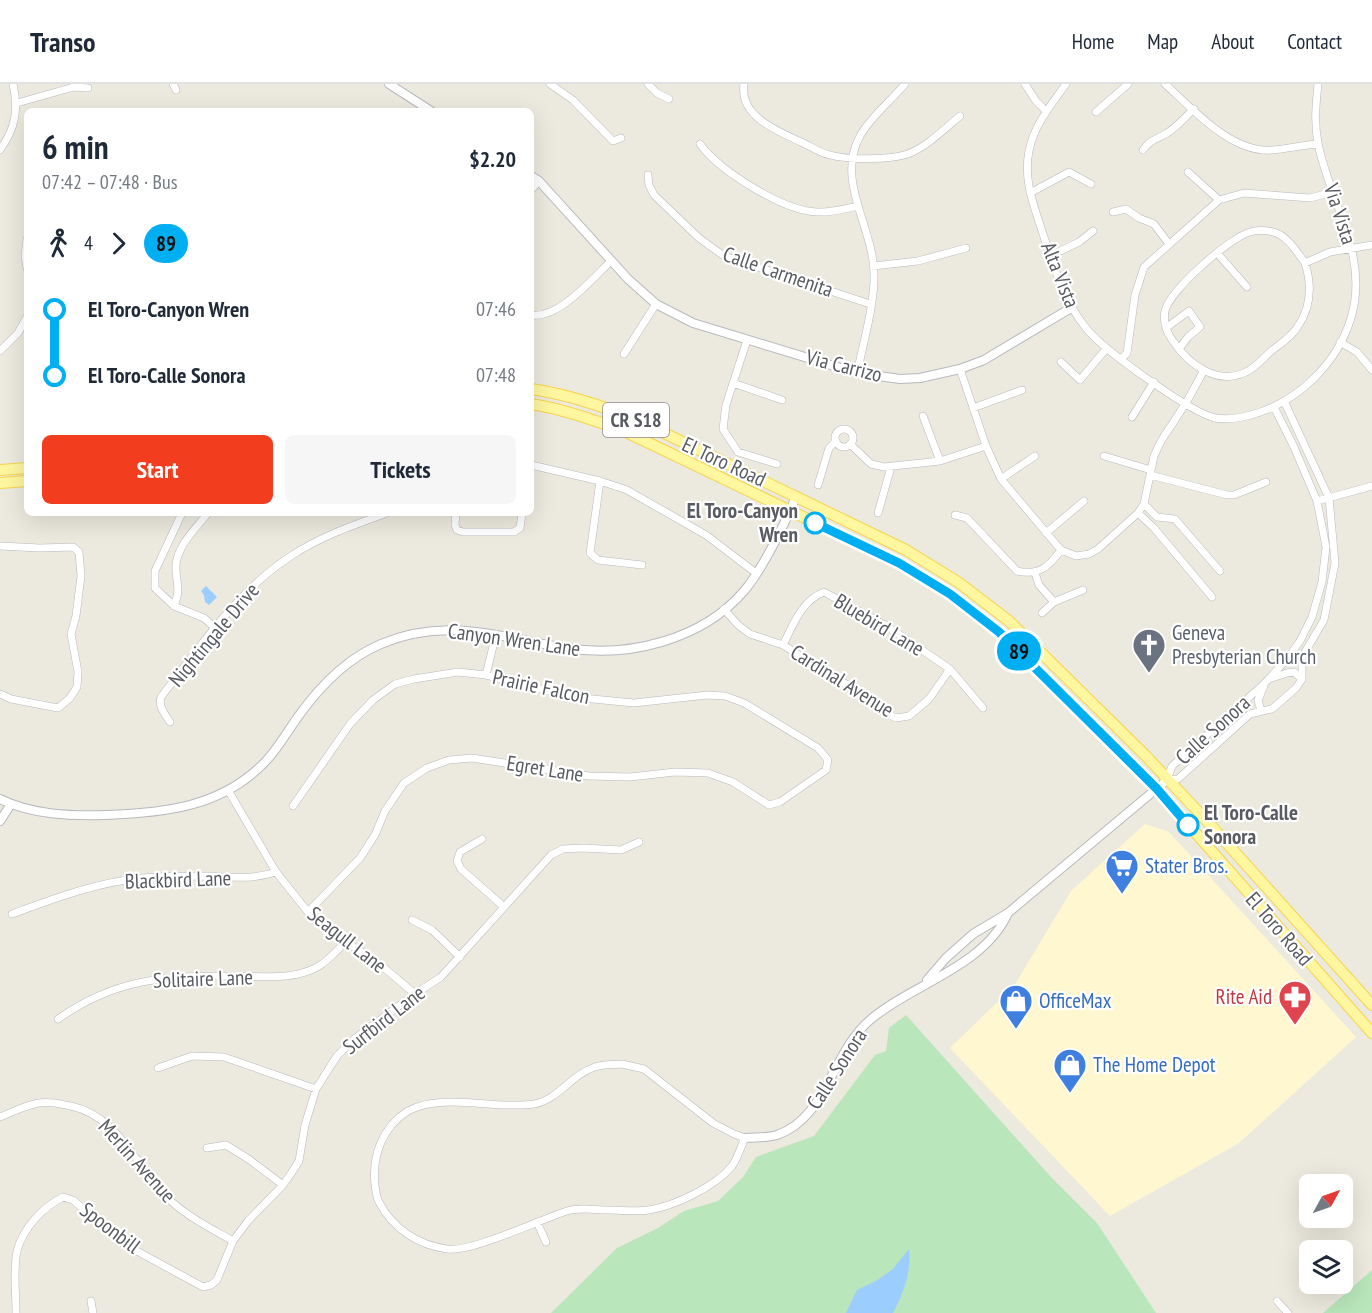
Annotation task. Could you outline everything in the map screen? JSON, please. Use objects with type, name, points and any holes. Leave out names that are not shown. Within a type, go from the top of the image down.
[{"type":"main road","name":"El Toro Road","points":[[534,389],[589,402],[631,417],[906,550],[958,582],[1009,621],[1146,756],[1372,1005]]},
{"type":"main road","name":"El Toro Road","points":[[534,404],[549,406],[626,432],[899,563],[950,594],[999,632],[1157,789],[1372,1033]]},
{"type":"main road","points":[[0,470],[24,468]]},
{"type":"main road","points":[[0,483],[24,481]]},
{"type":"street","points":[[0,150],[14,127],[16,103],[14,84]]},
{"type":"street","points":[[389,84],[426,108]]},
{"type":"street","points":[[550,84],[573,100],[613,141],[621,138]]},
{"type":"street","points":[[648,84],[657,93],[669,99]]},
{"type":"street","points":[[857,373],[874,275],[852,176],[853,158],[855,148],[867,126],[905,84]]},
{"type":"street","points":[[1025,84],[1035,100],[1046,111]]},
{"type":"street","name":"Alta Vista","points":[[1066,84],[1037,127],[1029,152],[1027,168],[1030,193],[1050,256],[1071,308],[1087,330],[1106,349],[1186,403]]},
{"type":"street","points":[[1096,112],[1128,84]]},
{"type":"street","points":[[1166,84],[1221,134],[1247,148],[1271,150],[1318,144]]},
{"type":"street","name":"Via Vista","points":[[1186,403],[1206,415],[1227,419],[1244,417],[1284,402],[1301,390],[1329,361],[1351,319],[1355,301],[1352,248],[1318,144],[1316,124],[1318,84]]},
{"type":"street","points":[[741,85],[747,105],[768,126],[826,154],[853,158],[907,154],[924,146],[960,116]]},
{"type":"street","points":[[16,103],[74,87],[88,88]]},
{"type":"street","points":[[1143,150],[1153,139],[1170,132],[1194,109]]},
{"type":"street","points":[[700,144],[709,157],[782,204],[818,213],[858,206]]},
{"type":"street","points":[[1030,193],[1069,172],[1090,184]]},
{"type":"street","points":[[1188,172],[1219,200]]},
{"type":"street","name":"Calle Carmenita","points":[[648,175],[649,185],[654,195],[699,238],[724,256],[870,304]]},
{"type":"street","name":"Via Carrizo","points":[[535,178],[628,279],[656,304],[693,323],[857,373],[900,379],[920,378],[960,369],[984,360],[1071,308]]},
{"type":"street","points":[[1121,359],[1127,353],[1135,295],[1144,267],[1219,200],[1244,193],[1310,198],[1333,192]]},
{"type":"street","points":[[1113,212],[1125,209],[1154,224],[1169,244]]},
{"type":"street","points":[[1050,256],[1079,242],[1093,231]]},
{"type":"street","points":[[1252,231],[1274,232],[1286,239],[1305,263],[1310,279],[1310,295],[1297,329],[1247,372],[1237,376],[1223,376],[1203,372],[1188,360],[1166,328],[1165,311],[1178,288],[1240,236],[1252,231]]},
{"type":"street","points":[[1305,263],[1330,252],[1372,245]]},
{"type":"street","points":[[873,266],[918,261],[966,248]]},
{"type":"street","points":[[1217,253],[1247,287]]},
{"type":"street","points":[[534,315],[547,314],[559,309],[611,261]]},
{"type":"street","points":[[624,354],[656,304]]},
{"type":"street","points":[[1166,328],[1189,311],[1200,327],[1179,349]]},
{"type":"street","points":[[0,351],[18,333],[24,322]]},
{"type":"street","points":[[747,340],[723,417],[723,429],[738,452],[777,464]]},
{"type":"street","points":[[1340,342],[1357,352],[1372,370]]},
{"type":"street","points":[[1061,362],[1080,380],[1106,349]]},
{"type":"street","points":[[960,369],[986,446],[1001,479],[1061,550],[1076,556],[1089,554],[1138,513],[1144,504],[1161,441],[1203,372]]},
{"type":"street","points":[[1131,417],[1154,382]]},
{"type":"street","points":[[733,383],[782,400]]},
{"type":"street","points":[[973,408],[1022,390]]},
{"type":"street","points":[[1284,402],[1329,498],[1335,563],[1324,620],[1302,657],[1302,679]]},
{"type":"street","name":"Calle Sonora","points":[[922,985],[973,934],[1008,913],[1167,780],[1172,766],[1267,681],[1300,641],[1312,617],[1322,582],[1326,547],[1317,501],[1274,407]]},
{"type":"street","points":[[923,416],[940,461]]},
{"type":"street","points":[[818,485],[838,431],[848,429],[853,438],[850,444],[844,446],[836,441]]},
{"type":"street","points":[[850,444],[871,464],[891,467],[940,461],[986,446]]},
{"type":"street","points":[[1001,479],[1035,456]]},
{"type":"street","points":[[1104,456],[1227,495],[1234,495],[1266,482]]},
{"type":"street","points":[[534,466],[600,481],[627,490],[706,535],[756,573]]},
{"type":"street","points":[[878,513],[891,467]]},
{"type":"street","points":[[600,481],[590,553],[598,560],[642,565]]},
{"type":"street","points":[[1317,501],[1372,486]]},
{"type":"street","name":"Canyon Wren Lane","points":[[0,799],[33,811],[72,816],[157,813],[189,806],[228,790],[244,780],[270,757],[319,689],[342,668],[381,644],[423,632],[455,629],[496,634],[569,649],[607,652],[647,647],[678,636],[724,609],[743,592],[756,573],[796,496]]},
{"type":"street","points":[[1046,533],[1084,501]]},
{"type":"street","points":[[1144,504],[1157,517],[1175,519],[1220,571]]},
{"type":"street","points":[[1138,513],[1154,528],[1212,597]]},
{"type":"street","points":[[955,515],[967,518],[1017,571],[1035,573],[1048,566],[1061,550]]},
{"type":"street","points":[[181,516],[155,571],[155,588],[174,606],[204,618],[215,628]]},
{"type":"street","points":[[174,606],[179,592],[177,561],[180,551],[206,516]]},
{"type":"street","name":"Nightingale Drive","points":[[170,722],[162,709],[160,700],[242,596],[292,555],[339,530],[379,516]]},
{"type":"street","points":[[456,516],[457,530],[463,532],[518,531],[521,516]]},
{"type":"street","points":[[1154,528],[1163,518]]},
{"type":"street","points":[[0,546],[40,548],[68,545],[79,552],[81,576],[71,634],[78,672],[77,687],[70,698],[58,708],[11,699],[0,694]]},
{"type":"street","points":[[1035,573],[1039,585],[1054,602]]},
{"type":"street","points":[[1042,613],[1054,602],[1083,590]]},
{"type":"street","name":"Bluebird Lane","points":[[783,645],[802,609],[813,596],[824,592],[885,625],[950,669],[983,708]]},
{"type":"street","name":"Cardinal Avenue","points":[[724,609],[738,625],[750,634],[783,645],[896,718],[909,716],[929,699],[950,669]]},
{"type":"street","points":[[486,675],[496,634]]},
{"type":"street","name":"Prairie Falcon","points":[[293,806],[350,724],[373,700],[395,684],[458,672],[486,675],[573,697],[634,703],[707,695],[725,696],[744,703],[819,748],[828,760]]},
{"type":"street","name":"Calle Sonora","points":[[1167,780],[1178,779],[1250,714],[1272,710],[1279,705],[1302,679],[1294,672],[1267,681],[1258,700],[1261,711]]},
{"type":"street","name":"Egret Lane","points":[[308,912],[360,858],[375,835],[385,811],[404,783],[427,768],[449,760],[472,758],[589,776],[630,777],[675,772],[708,773],[733,782],[769,805],[780,802],[826,770],[828,760]]},
{"type":"street","name":"Seagull Lane","points":[[228,790],[276,872],[308,912],[346,942],[376,961],[415,994]]},
{"type":"street","points":[[0,821],[11,804]]},
{"type":"street","points":[[482,839],[460,852],[458,861],[461,869],[503,906]]},
{"type":"street","name":"Surfbird Lane","points":[[211,1285],[217,1280],[234,1241],[248,1221],[283,1185],[298,1161],[305,1125],[316,1089],[337,1056],[354,1039],[441,977],[551,855],[563,849],[621,850],[639,842]]},
{"type":"street","name":"Blackbird Lane","points":[[12,914],[116,882],[160,877],[256,878],[276,872]]},
{"type":"street","name":"Calle Sonora","points":[[745,1138],[778,1134],[801,1121],[812,1110],[850,1042],[869,1020],[966,959],[1002,926],[1008,913]]},
{"type":"street","points":[[412,920],[432,930],[460,957]]},
{"type":"street","name":"Solitaire Lane","points":[[58,1019],[82,1002],[114,989],[144,981],[184,976],[288,976],[318,966],[346,942]]},
{"type":"street","points":[[953,952],[960,958],[966,959]]},
{"type":"street","points":[[158,1068],[192,1056],[224,1057],[316,1089]]},
{"type":"street","points":[[622,1064],[644,1069],[713,1123],[745,1138],[732,1166],[710,1185],[679,1201],[648,1210],[571,1210],[468,1247],[450,1250],[410,1237],[391,1220],[377,1200],[374,1171],[381,1140],[393,1123],[408,1111],[432,1103],[512,1106],[537,1104],[595,1066],[622,1064]]},
{"type":"street","name":"Merlin Avenue","points":[[0,1117],[38,1103],[52,1102],[85,1109],[101,1118],[113,1130],[171,1201],[198,1221],[234,1241]]},
{"type":"street","points":[[207,1148],[226,1145],[283,1185]]},
{"type":"street","name":"Spoonbill","points":[[16,1313],[18,1249],[42,1210],[63,1197],[73,1200],[124,1244],[203,1287],[211,1285]]},
{"type":"street","points":[[537,1222],[546,1242]]},
{"type":"street","points":[[91,1301],[93,1313]]},
{"type":"street","points":[[1277,1301],[1288,1313]]},
{"type":"shaded area","points":[[1145,824],[1169,832],[1356,1037],[1239,1143],[1110,1216],[950,1048],[1014,986],[1071,891]]},
{"type":"green space","points":[[906,1015],[1051,1177],[1097,1223],[1156,1313],[551,1313],[617,1248],[658,1228],[684,1211],[718,1201],[743,1177],[756,1157],[814,1136],[875,1055],[886,1051],[889,1028]]},
{"type":"green space","points":[[1372,1270],[1372,1313],[1323,1313],[1345,1294],[1353,1294],[1353,1287]]},
{"type":"water","points":[[206,586],[217,597],[209,605],[205,602],[201,591]]},
{"type":"water","points":[[909,1249],[906,1282],[893,1313],[846,1313],[857,1290],[893,1269]]},
{"type":"bus line","name":"89","points":[[815,523],[899,563],[950,594],[999,632],[1157,789],[1188,825]]},
{"type":"place","name":"El Toro-Canyon Wren","points":[[815,523]]},
{"type":"place","name":"Geneva Presbyterian Church","points":[[1149,674]]},
{"type":"place","name":"El Toro-Calle Sonora","points":[[1188,825]]},
{"type":"place","name":"Stater Bros.","points":[[1122,895]]},
{"type":"place","name":"Rite Aid","points":[[1295,1026]]},
{"type":"place","name":"OfficeMax","points":[[1016,1030]]},
{"type":"place","name":"The Home Depot","points":[[1070,1094]]}]
